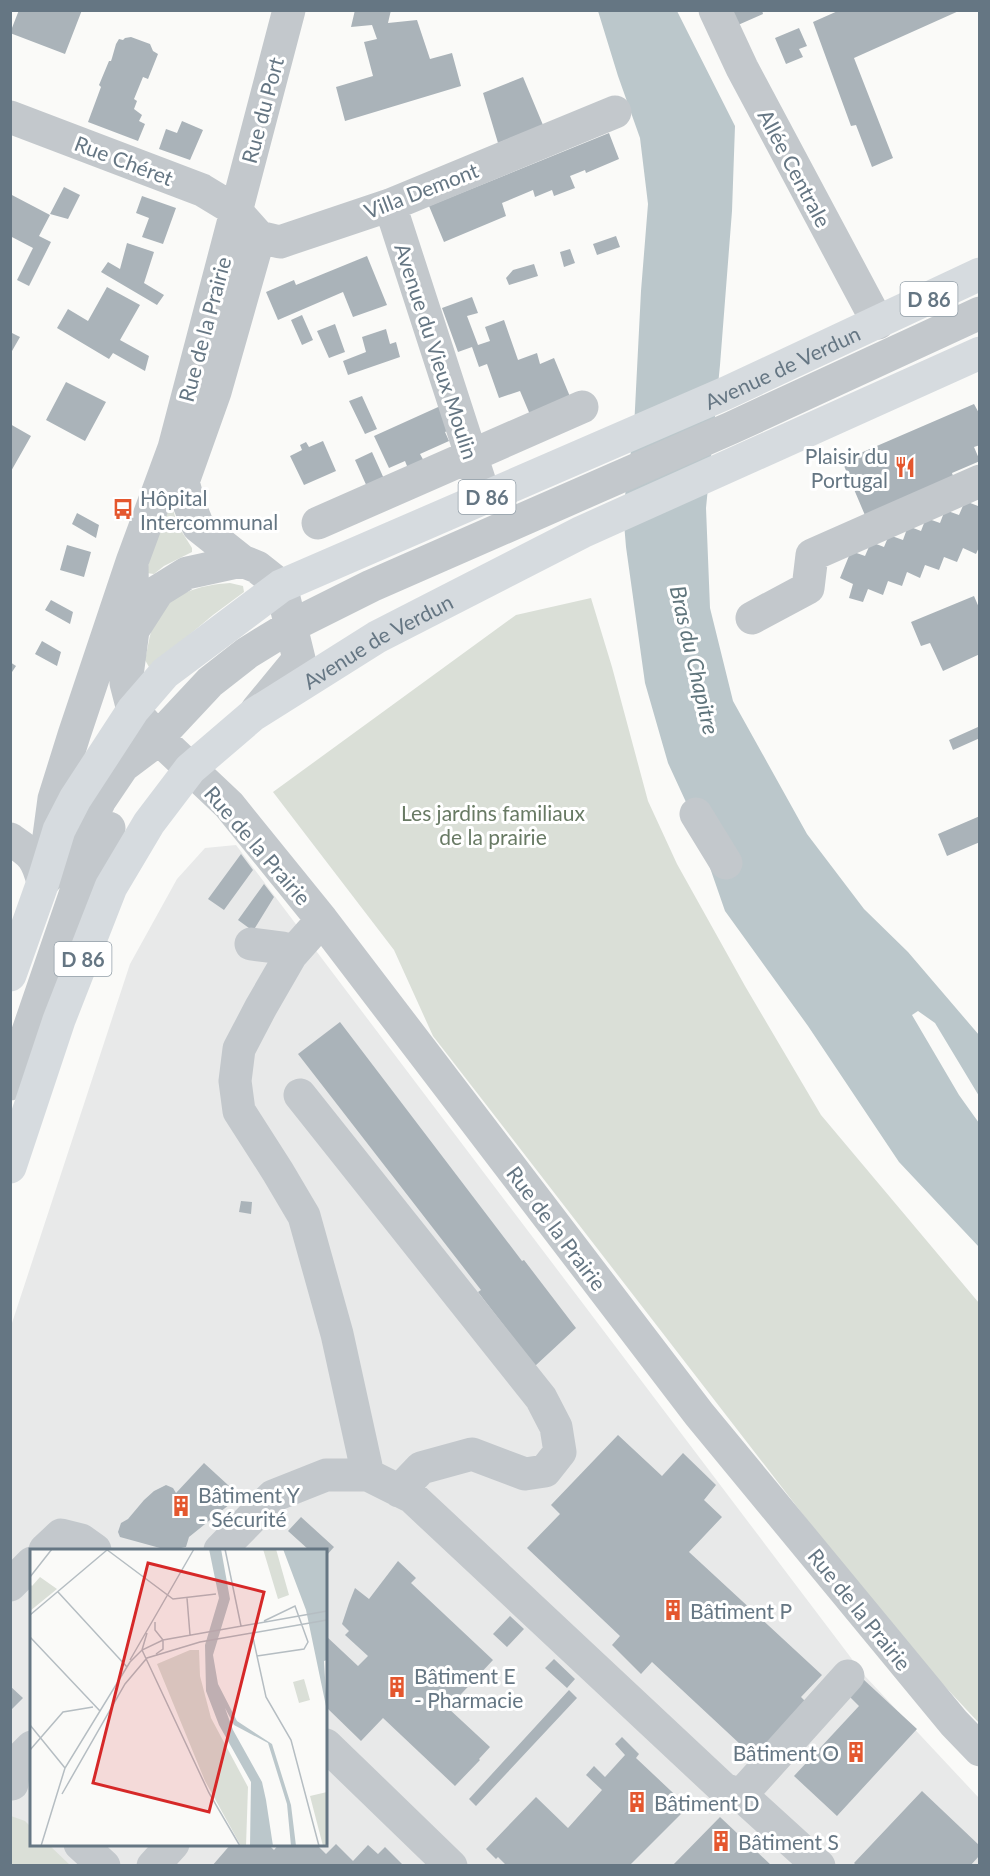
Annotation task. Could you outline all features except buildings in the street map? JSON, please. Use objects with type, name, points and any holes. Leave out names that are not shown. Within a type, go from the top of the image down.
[{"type":"main road","name":"Avenue de Verdun","points":[[10,975],[43,882],[58,830],[75,799],[133,710],[165,674],[281,586],[726,393],[980,274]]},
{"type":"main road","name":"Avenue de Verdun","points":[[10,1167],[59,1020],[111,887],[149,823],[190,769],[253,715],[377,638],[582,532],[979,355]]},
{"type":"street","name":"Rue du Port","points":[[235,210],[289,10]]},
{"type":"street","name":"Allée Centrale","points":[[715,10],[742,68],[878,323]]},
{"type":"street","name":"Villa Demont","points":[[259,237],[280,242],[390,205],[615,112]]},
{"type":"street","name":"Rue Chéret","points":[[10,117],[202,190],[235,210]]},
{"type":"street","name":"Avenue du Vieux Moulin","points":[[390,205],[485,498]]},
{"type":"street","points":[[183,480],[215,392],[259,237],[235,210]]},
{"type":"street","name":"Rue de la Prairie","points":[[174,448],[235,210]]},
{"type":"street","name":"Avenue de Verdun","points":[[43,882],[79,842],[100,800],[123,766],[154,741],[210,682],[247,653],[291,626],[371,586],[731,428],[980,313]]},
{"type":"street","points":[[318,523],[582,407]]},
{"type":"street","points":[[174,448],[189,504],[198,526],[242,561],[257,567],[281,586],[299,659],[253,715]]},
{"type":"street","points":[[43,882],[54,799],[132,562],[174,448]]},
{"type":"street","points":[[752,618],[808,588],[812,555],[980,481]]},
{"type":"street","points":[[133,630],[158,591],[187,573],[242,561]]},
{"type":"street","points":[[132,562],[133,630],[126,683],[133,710]]},
{"type":"street","name":"Rue de la Prairie","points":[[133,710],[154,741],[190,769],[230,806],[289,939],[699,1414],[954,1723],[980,1750]]},
{"type":"street","name":"Avenue de Verdun","points":[[10,1084],[81,877],[138,779],[154,741]]},
{"type":"street","points":[[696,814],[726,863]]},
{"type":"street","points":[[10,838],[37,861],[43,882]]},
{"type":"street","points":[[246,992],[289,939]]},
{"type":"street","points":[[289,939],[291,954],[238,1049],[235,1081],[239,1111],[304,1216],[337,1335],[354,1475]]},
{"type":"street","points":[[300,1095],[541,1398],[555,1427],[560,1452],[545,1471],[525,1474],[472,1454],[421,1468],[399,1491]]},
{"type":"street","points":[[319,1356],[354,1475]]},
{"type":"street","points":[[222,1549],[273,1496],[326,1475],[354,1475],[412,1497],[724,1789],[741,1795],[819,1866]]},
{"type":"street","points":[[47,1549],[61,1535],[82,1547]]},
{"type":"street","points":[[10,1585],[30,1565]]},
{"type":"street","points":[[10,1606],[30,1588]]},
{"type":"street","points":[[741,1795],[848,1676]]},
{"type":"street","points":[[327,1746],[451,1866]]},
{"type":"street","points":[[18,1790],[14,1765],[30,1749]]},
{"type":"street","points":[[81,1846],[104,1866]]},
{"type":"street","points":[[153,1866],[172,1846]]},
{"type":"shaded area","points":[[236,845],[864,1675],[979,1798],[979,1865],[11,1866],[11,1326],[130,964],[177,879],[205,848]]},
{"type":"green space","points":[[166,507],[173,509],[177,524],[192,548],[192,552],[164,566],[154,574],[146,573],[164,509]]},
{"type":"green space","points":[[230,583],[243,586],[244,592],[149,667],[145,660],[151,632],[154,623],[167,604],[186,592]]},
{"type":"green space","name":"Les jardins familiaux de la prairie","points":[[591,598],[648,801],[677,864],[821,1115],[979,1303],[979,1723],[895,1633],[433,1036],[394,950],[273,792],[516,615]]},
{"type":"green space","points":[[11,1816],[25,1821],[30,1826],[30,1846],[50,1846],[70,1865],[11,1865]]},
{"type":"water","name":"Bras du Chapitre","points":[[598,11],[677,11],[735,126],[732,211],[706,508],[710,608],[733,701],[807,834],[864,909],[908,952],[979,1035],[979,1096],[935,1023],[918,1011],[912,1015],[959,1095],[979,1123],[979,1247],[899,1162],[808,1026],[725,911],[691,813],[668,763],[645,683],[623,511],[634,428],[648,204],[640,138]]},
{"type":"place","name":"Plaisir du Portugal","points":[[905,467]]},
{"type":"place","name":"Hôpital Intercommunal","points":[[123,509]]},
{"type":"place","name":"Bâtiment Y - Sécurité","points":[[181,1506]]},
{"type":"place","name":"Bâtiment P","points":[[673,1610]]},
{"type":"place","name":"Bâtiment E - Pharmacie","points":[[397,1687]]},
{"type":"place","name":"Bâtiment O","points":[[856,1752]]},
{"type":"place","name":"Bâtiment D","points":[[637,1802]]},
{"type":"place","name":"Bâtiment S","points":[[721,1841]]}]
